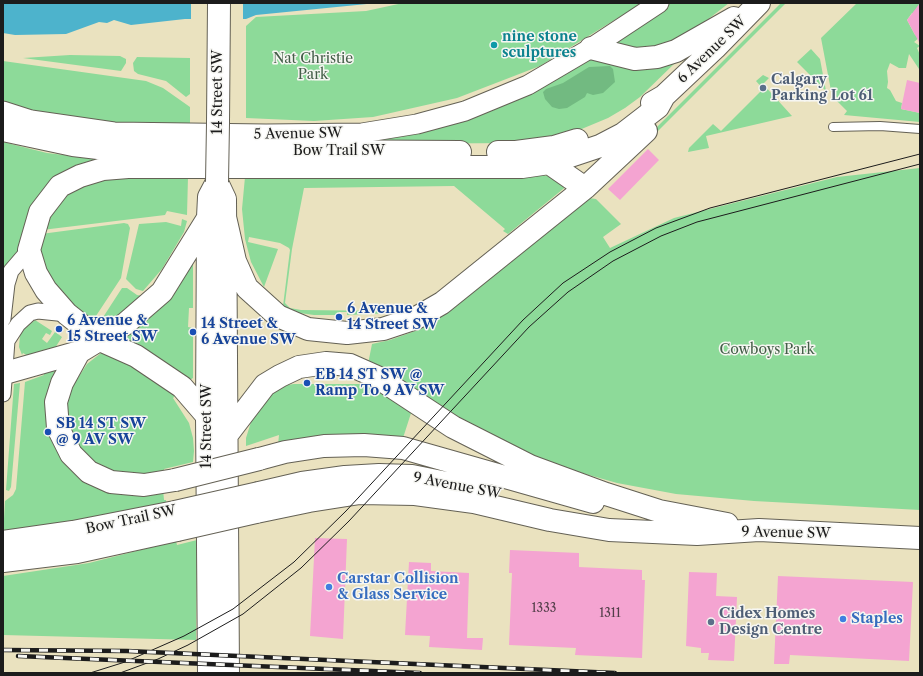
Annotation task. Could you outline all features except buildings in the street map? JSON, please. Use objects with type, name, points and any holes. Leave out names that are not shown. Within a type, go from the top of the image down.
[{"type":"main road","name":"14 Street SW","points":[[218,3],[217,182],[209,197],[216,217],[226,436],[228,673]]},
{"type":"main road","points":[[592,48],[635,59],[658,57],[676,51],[758,4]]},
{"type":"main road","name":"6 Avenue SW","points":[[664,96],[715,48],[758,4]]},
{"type":"main road","points":[[216,217],[247,288],[278,316],[308,329],[347,333],[383,329],[416,318],[442,303],[585,188],[710,71],[715,48]]},
{"type":"main road","points":[[207,416],[185,390],[166,375],[136,356],[100,340],[67,314],[46,290],[36,273],[29,250],[40,212],[60,186],[80,176],[103,169],[128,167],[522,167],[549,163],[600,146],[623,134],[658,107],[664,96]]},
{"type":"main road","name":"Bow Trail SW","points":[[3,130],[73,145],[115,150],[516,152],[554,147],[586,137],[622,120],[664,96]]},
{"type":"main road","points":[[549,163],[585,188]]},
{"type":"main road","name":"14 Street SW","points":[[209,673],[207,416],[216,217]]},
{"type":"main road","points":[[4,384],[79,352],[125,324],[162,292],[216,217]]},
{"type":"main road","points":[[79,352],[62,383],[56,402],[58,428],[71,454],[89,472],[111,482],[144,485],[175,480],[285,452],[324,446],[364,445],[403,448],[568,496],[626,510],[659,511]]},
{"type":"main road","points":[[226,436],[265,385],[280,376],[299,367],[326,363],[350,365],[377,377],[453,427],[530,466],[606,494],[659,511],[759,530]]},
{"type":"main road","name":"9 Avenue SW","points":[[258,502],[308,501],[360,493],[414,494],[474,502],[550,520],[609,530],[697,534],[759,530],[920,538]]},
{"type":"main road","name":"Bow Trail SW","points":[[3,561],[77,552],[176,521],[258,502]]},
{"type":"main road","name":"Bow Trail SW","points":[[3,542],[73,532],[176,521]]},
{"type":"street","name":"5 Avenue SW","points":[[3,111],[31,120],[114,132],[266,134],[362,133],[417,124],[465,111],[528,85],[592,48],[659,3]]},
{"type":"street","points":[[3,319],[7,284],[11,271],[29,250]]},
{"type":"street","points":[[7,342],[18,324],[30,313],[38,311],[67,314]]},
{"type":"street","points":[[3,324],[7,342],[4,384]]},
{"type":"lane","points":[[833,128],[880,126],[920,129]]},
{"type":"green space","name":"Nat Christie Park","points":[[403,3],[642,3],[540,66],[457,98],[373,117],[314,121],[246,118],[246,26],[256,17],[366,11]]},
{"type":"green space","points":[[670,3],[729,3],[702,24],[671,43],[646,51],[616,44],[614,40]]},
{"type":"green space","points":[[781,3],[786,3],[646,143],[644,140]]},
{"type":"green space","points":[[857,3],[920,3],[920,13],[912,13],[907,20],[915,35],[920,37],[914,42],[920,46],[917,48],[920,55],[919,69],[909,54],[906,68],[899,68],[890,63],[887,71],[887,88],[890,90],[896,101],[902,103],[901,109],[920,113],[920,122],[844,115],[847,111],[836,100],[838,98],[835,96],[833,98],[821,38]]},
{"type":"green space","points":[[811,49],[820,59],[826,91],[797,62]]},
{"type":"green space","points":[[70,55],[120,56],[126,59],[126,63],[121,71],[23,58]]},
{"type":"green space","points":[[137,57],[190,58],[190,94],[186,97],[166,81],[138,74],[134,71],[133,63]]},
{"type":"green space","points":[[586,59],[675,63],[640,97],[625,108],[608,118],[572,133],[515,143],[366,144]]},
{"type":"green space","points":[[3,61],[146,81],[163,88],[190,107],[190,124],[148,128],[3,107]]},
{"type":"green space","points":[[610,66],[613,69],[615,82],[603,93],[593,95],[587,93],[585,97],[567,108],[559,109],[552,107],[545,99],[543,92],[546,89],[563,83],[589,67]]},
{"type":"green space","points":[[763,75],[769,78],[763,84],[792,116],[706,136],[709,148],[688,152],[689,148],[713,124],[721,131],[763,89],[756,81]]},
{"type":"green space","points":[[3,142],[47,153],[97,159],[97,162],[21,246],[3,272]]},
{"type":"green space","name":"Cowboys Park","points":[[920,168],[920,510],[754,501],[676,494],[617,483],[543,462],[491,438],[390,375],[368,364],[372,344],[390,340],[418,330],[436,318],[589,198],[596,199],[621,224],[603,237],[610,248],[674,218],[837,177]]},
{"type":"green space","points":[[543,175],[556,178],[568,185],[508,234],[503,231],[505,229],[454,186],[304,188],[292,249],[285,303],[290,308],[301,310],[398,310],[393,313],[347,315],[347,312],[339,312],[339,315],[314,315],[292,312],[283,306],[290,250],[289,248],[280,243],[249,237],[248,242],[278,249],[264,287],[251,262],[245,239],[242,209],[245,177]]},
{"type":"green space","points":[[100,177],[188,177],[187,215],[167,211],[165,215],[42,230],[63,195]]},
{"type":"green space","points":[[182,219],[187,221],[184,232],[162,269],[143,291],[136,289],[126,279],[139,224],[166,222],[181,226]]},
{"type":"green space","points":[[124,223],[128,224],[130,228],[121,278],[92,322],[52,286],[40,253],[41,234]]},
{"type":"green space","points":[[193,263],[193,308],[189,308],[188,327],[193,328],[193,378],[187,382],[122,339],[123,334]]},
{"type":"green space","points":[[122,288],[127,288],[137,295],[143,296],[105,329],[98,325]]},
{"type":"green space","points":[[35,320],[52,331],[50,335],[46,333],[42,339],[47,343],[55,332],[62,337],[55,348],[28,356],[23,353],[22,355],[19,347],[20,335],[23,330]]},
{"type":"green space","points":[[101,353],[114,355],[136,366],[176,395],[173,398],[189,423],[193,438],[193,462],[164,469],[164,474],[109,474],[77,450],[65,414],[69,392],[87,364]]},
{"type":"green space","points":[[52,368],[55,370],[47,393],[45,410],[47,420],[67,464],[163,489],[164,500],[166,500],[167,506],[3,536],[5,501],[13,495],[16,489],[25,382],[44,375],[43,371]]},
{"type":"green space","points":[[365,382],[412,410],[403,438],[278,445],[279,435],[246,446],[246,438],[251,422],[260,406],[271,393],[282,386],[294,384],[360,384]]},
{"type":"green space","points":[[20,383],[11,487],[9,491],[6,490],[14,384]]},
{"type":"green space","points":[[197,540],[196,640],[3,635],[3,576],[89,563],[176,541],[177,545]]},
{"type":"water","points":[[3,3],[377,3],[256,15],[246,19],[185,19],[131,25],[114,20],[107,23],[99,22],[66,34],[15,35],[3,33]]},
{"type":"pier","points":[[191,3],[243,3],[243,21],[191,21]]},
{"type":"tram line","points":[[90,673],[125,662],[184,636],[233,609],[294,562],[346,511],[523,320],[563,283],[610,252],[656,228],[710,208],[920,154]]},
{"type":"tram line","points":[[120,673],[158,659],[188,645],[243,614],[301,568],[349,521],[529,327],[568,292],[613,261],[661,236],[697,222],[920,164]]},
{"type":"railway","points":[[3,650],[127,651],[615,673]]},
{"type":"railway","points":[[18,656],[420,673]]},
{"type":"place","name":"nine stone sculptures","points":[[494,45]]},
{"type":"place","name":"Calgary Parking Lot 61","points":[[763,88]]},
{"type":"place","name":"6 Avenue & 14 Street SW","points":[[339,317]]},
{"type":"place","name":"6 Avenue & 15 Street SW","points":[[59,329]]},
{"type":"place","name":"14 Street & 6 Avenue SW","points":[[193,332]]},
{"type":"place","name":"EB 14 ST SW @ Ramp To 9 AV SW","points":[[307,383]]},
{"type":"place","name":"SB 14 ST SW @ 9 AV SW","points":[[48,432]]},
{"type":"place","name":"Carstar Collision & Glass Service","points":[[329,587]]},
{"type":"place","name":"Staples","points":[[843,619]]},
{"type":"place","name":"Cidex Homes Design Centre","points":[[711,622]]}]
